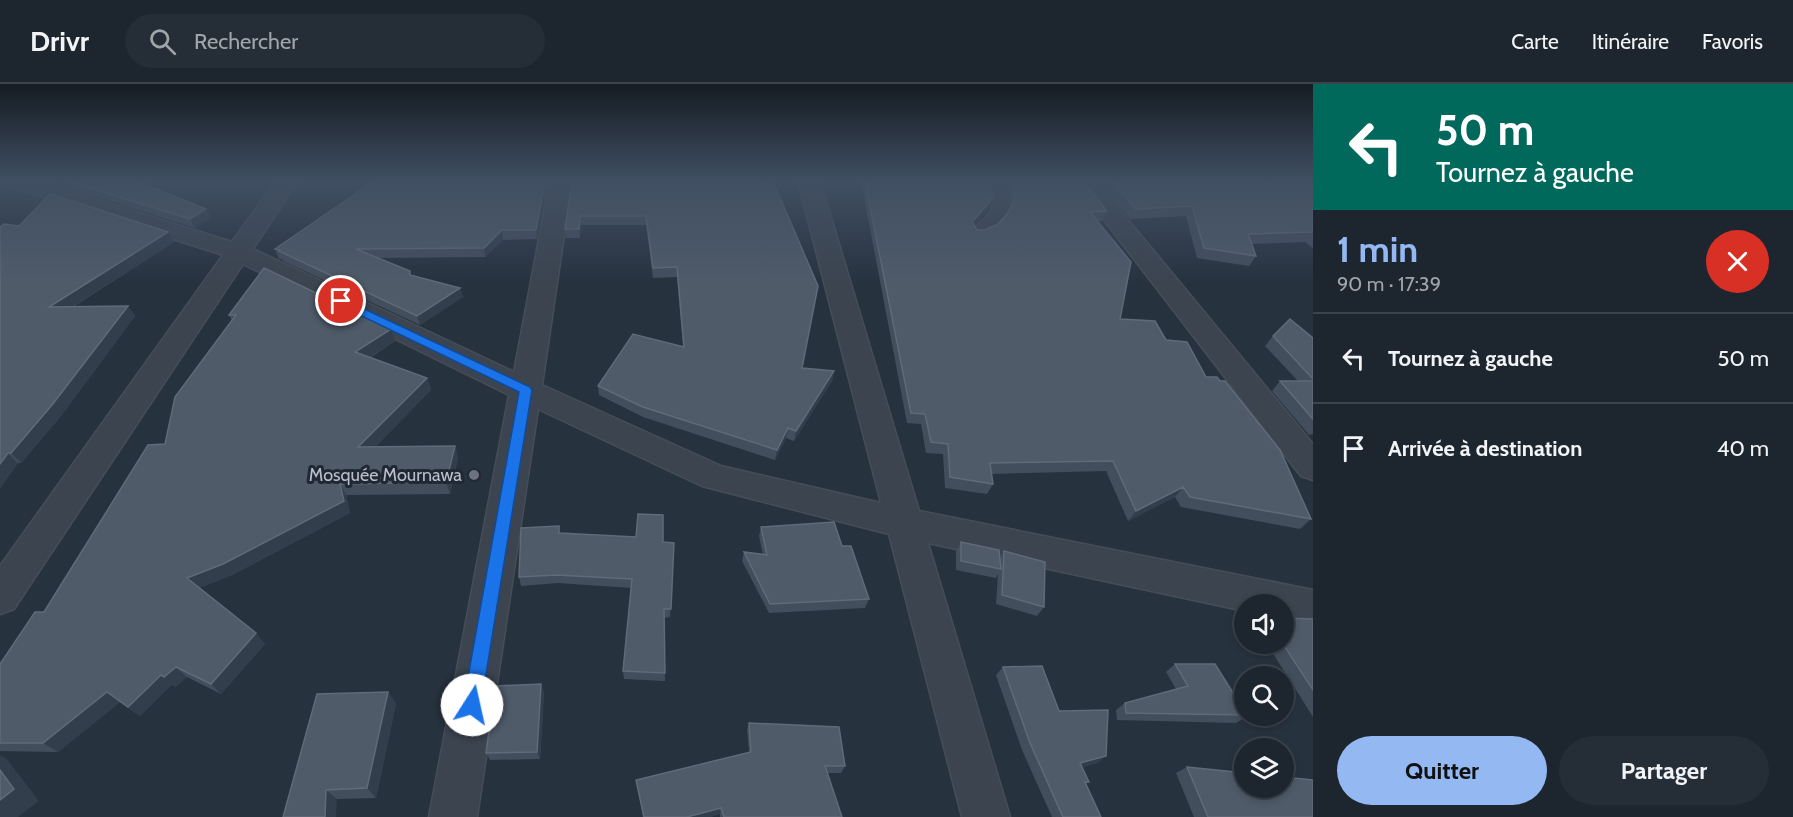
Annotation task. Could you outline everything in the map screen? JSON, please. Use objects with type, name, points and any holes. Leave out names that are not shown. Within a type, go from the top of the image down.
[{"type":"street","points":[[118,215],[238,252],[525,390],[714,477],[904,523],[1313,608]]},
{"type":"street","points":[[0,597],[263,215]]},
{"type":"street","points":[[453,817],[555,215]]},
{"type":"street","points":[[819,215],[986,817]]},
{"type":"street","points":[[1112,215],[1313,467]]},
{"type":"lane","points":[[979,234],[994,224],[997,215]]},
{"type":"building","points":[[29,215],[116,215],[168,232],[49,307],[128,306],[52,405],[0,464],[0,227],[4,224],[19,226]]},
{"type":"building","points":[[178,215],[196,215],[190,219]]},
{"type":"building","points":[[324,215],[539,215],[536,230],[502,230],[484,248],[356,249],[410,271],[410,275],[460,288],[417,316],[275,249]]},
{"type":"building","points":[[567,215],[788,215],[818,286],[802,368],[834,371],[796,431],[788,428],[777,450],[643,407],[598,386],[633,334],[684,347],[677,267],[653,268],[646,216],[580,216],[579,229],[565,229]]},
{"type":"building","points":[[872,215],[978,215],[972,222],[977,230],[984,230],[997,225],[1006,215],[1093,215],[1131,262],[1120,319],[1155,321],[1166,340],[1187,342],[1206,377],[1217,377],[1220,381],[1225,381],[1280,450],[1311,519],[1190,497],[1183,487],[1136,511],[1113,461],[990,463],[993,484],[950,477],[948,444],[931,442],[925,414],[911,413]]},
{"type":"building","points":[[1195,215],[1313,215],[1313,232],[1248,234],[1256,256],[1204,248]]},
{"type":"building","points":[[264,268],[391,329],[355,352],[427,378],[358,447],[455,446],[446,482],[340,484],[344,501],[223,564],[187,578],[256,633],[211,684],[176,667],[164,677],[161,675],[128,707],[107,692],[43,743],[0,743],[0,664],[35,612],[44,612],[148,445],[165,444],[175,397],[236,315],[229,315]]},
{"type":"building","points":[[1290,319],[1313,338],[1313,379],[1273,336]]},
{"type":"building","points":[[1280,381],[1313,381],[1313,419]]},
{"type":"building","points":[[638,514],[663,515],[663,542],[674,543],[671,609],[664,609],[665,673],[623,671],[632,579],[556,575],[519,577],[521,528],[559,526],[559,533],[636,537]]},
{"type":"building","points":[[834,522],[842,546],[851,546],[869,599],[770,604],[744,552],[767,555],[761,527]]},
{"type":"building","points":[[961,542],[999,550],[1001,569],[961,561]]},
{"type":"building","points":[[1004,551],[1045,562],[1044,607],[1002,595]]},
{"type":"building","points":[[1294,618],[1313,619],[1313,690],[1290,654],[1294,654]]},
{"type":"building","points":[[1175,664],[1215,664],[1234,694],[1234,715],[1126,713],[1125,703],[1188,686]]},
{"type":"building","points":[[1042,666],[1059,711],[1108,710],[1106,756],[1080,763],[1089,782],[1085,782],[1101,817],[1063,817],[1030,743],[1003,667]]},
{"type":"building","points":[[541,684],[537,752],[486,753],[495,686]]},
{"type":"building","points":[[388,692],[367,788],[326,790],[325,817],[283,817],[317,694]]},
{"type":"building","points":[[749,723],[839,727],[845,766],[825,766],[842,817],[724,817],[721,808],[687,817],[644,817],[636,780],[751,752]]},
{"type":"building","points":[[1187,767],[1234,772],[1234,798],[1294,798],[1294,778],[1313,780],[1313,817],[1208,817]]},
{"type":"building","points":[[0,770],[14,789],[0,800]]},
{"type":"place","name":"Mosquée Mournawa","points":[[474,475]]},
{"type":"route","points":[[341,301],[525,390],[472,705]]}]
